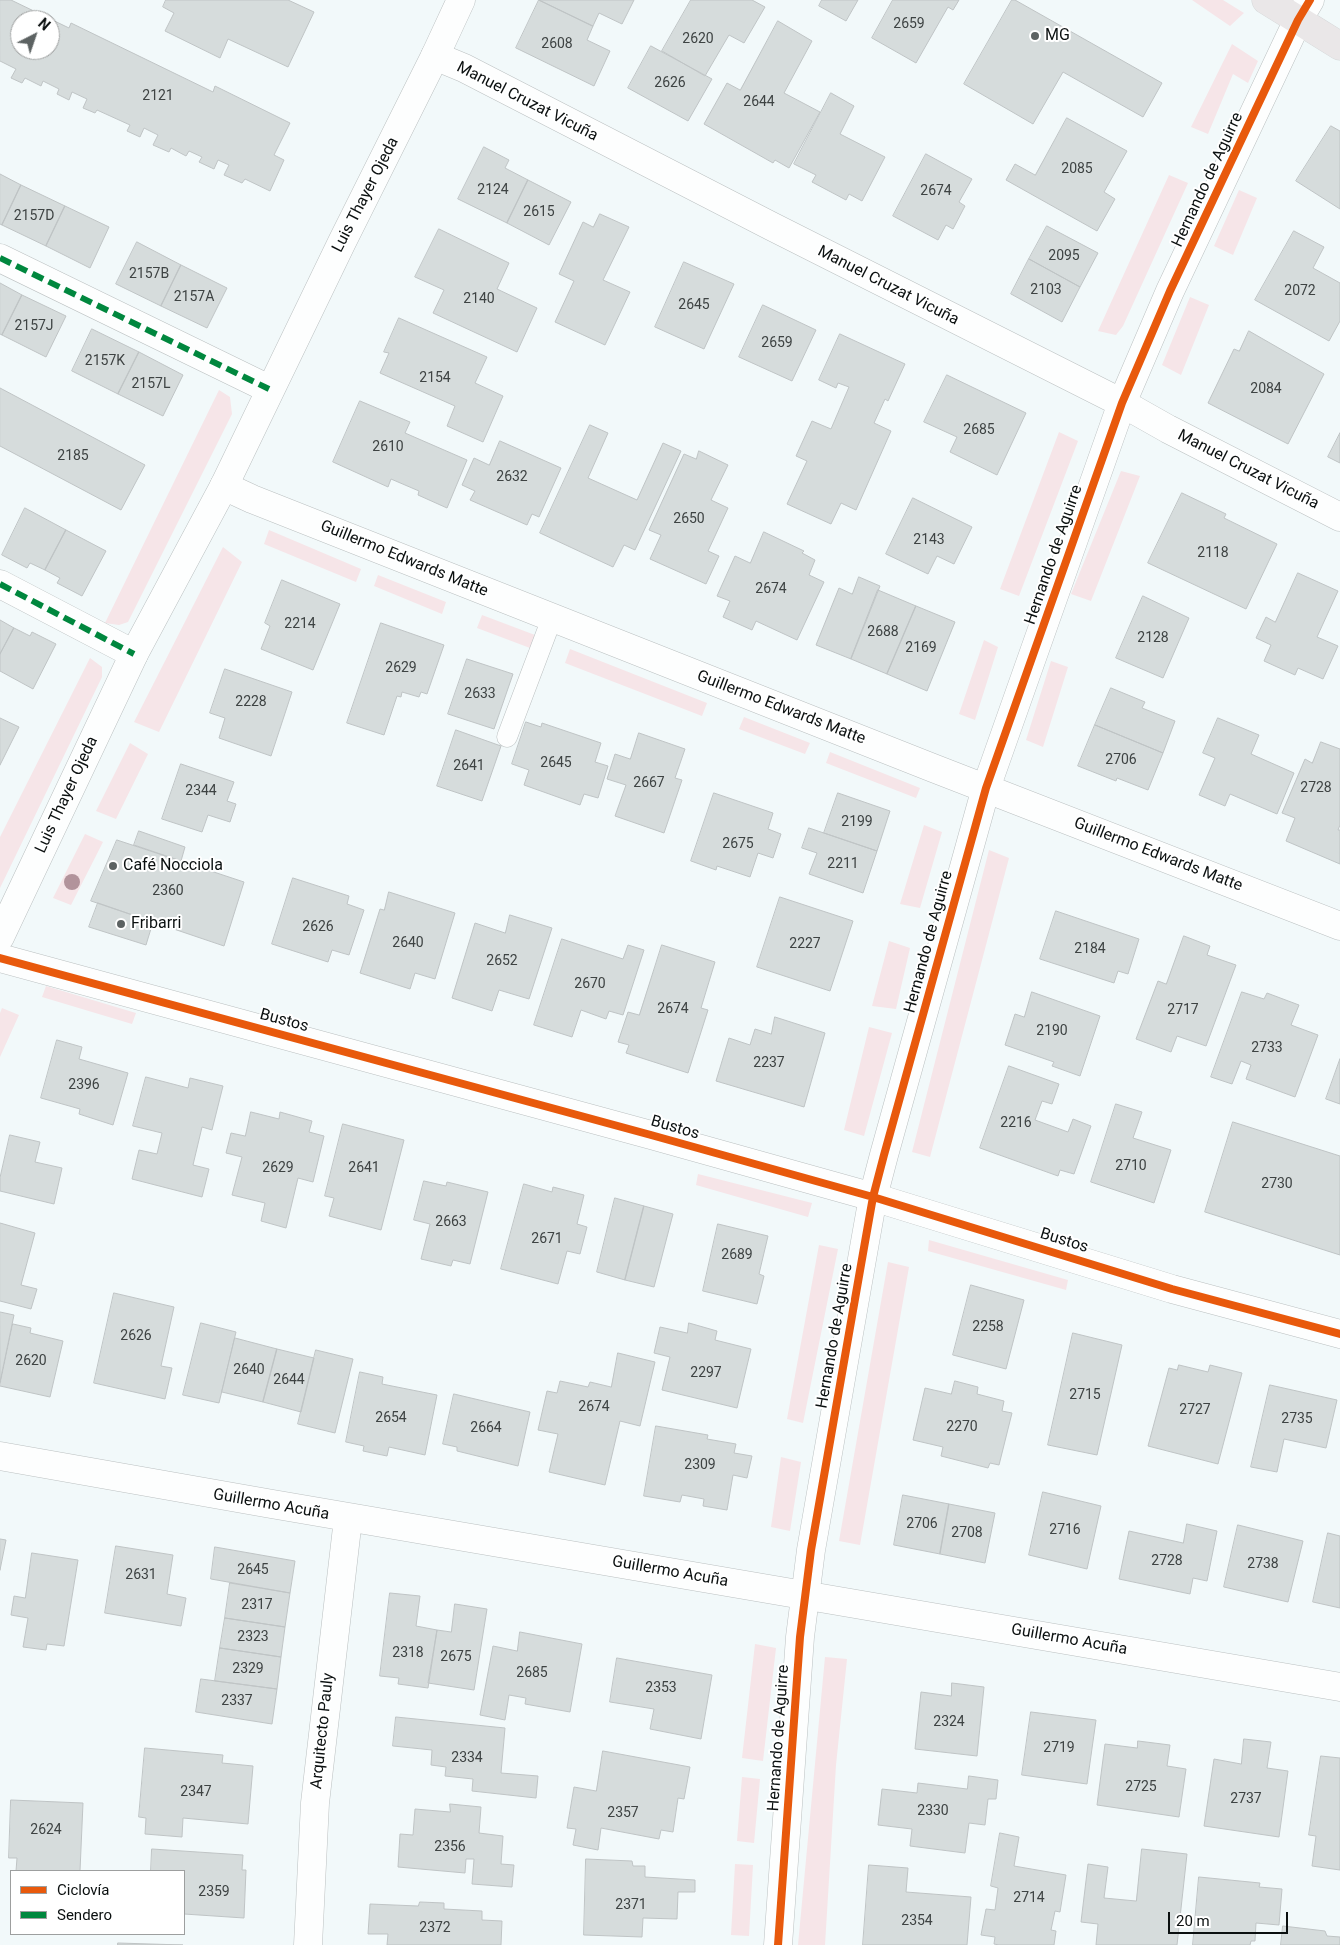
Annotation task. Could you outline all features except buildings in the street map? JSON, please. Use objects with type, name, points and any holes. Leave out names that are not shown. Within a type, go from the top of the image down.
[{"type":"main road","points":[[1266,0],[1304,10],[1340,46]]},
{"type":"street","name":"Luis Thayer Ojeda","points":[[0,937],[134,654],[224,486],[269,389],[461,0]]},
{"type":"street","name":"Hernando de Aguirre","points":[[778,1945],[800,1637],[812,1550],[873,1197],[986,788],[1122,403],[1170,291],[1304,10]]},
{"type":"street","name":"Manuel Cruzat Vicuña","points":[[435,56],[464,68],[762,222],[1122,403],[1168,429],[1340,517]]},
{"type":"street","points":[[0,258],[269,389]]},
{"type":"street","name":"Guillermo Edwards Matte","points":[[224,486],[252,499],[552,618],[1340,926]]},
{"type":"street","points":[[0,584],[134,654]]},
{"type":"street","name":"Bustos","points":[[0,958],[873,1197],[1172,1289],[1340,1334]]},
{"type":"street","name":"Guillermo Acuña","points":[[0,1456],[348,1518],[1340,1686]]},
{"type":"street","name":"Arquitecto Pauly","points":[[308,1945],[315,1803],[348,1518]]},
{"type":"lane","points":[[507,737],[552,618]]},
{"type":"shaded area","points":[[1192,0],[1223,0],[1244,13],[1230,26]]},
{"type":"shaded area","points":[[1232,44],[1258,61],[1248,83],[1233,74],[1208,134],[1191,127]]},
{"type":"shaded area","points":[[1169,175],[1188,183],[1123,326],[1116,335],[1098,331]]},
{"type":"shaded area","points":[[1239,190],[1257,198],[1233,255],[1214,246]]},
{"type":"shaded area","points":[[1190,297],[1209,305],[1181,375],[1162,365]]},
{"type":"shaded area","points":[[219,390],[230,397],[232,414],[128,622],[119,625],[105,623]]},
{"type":"shaded area","points":[[1059,432],[1078,441],[1019,596],[1000,589]]},
{"type":"shaded area","points":[[1121,471],[1140,476],[1091,601],[1071,594]]},
{"type":"shaded area","points":[[269,530],[361,569],[356,582],[264,544]]},
{"type":"shaded area","points":[[223,547],[242,562],[159,732],[134,722]]},
{"type":"shaded area","points":[[378,575],[446,602],[442,614],[374,586]]},
{"type":"shaded area","points":[[482,615],[535,635],[530,648],[477,628]]},
{"type":"shaded area","points":[[984,640],[998,647],[975,720],[959,714]]},
{"type":"shaded area","points":[[570,649],[707,703],[702,716],[565,663]]},
{"type":"shaded area","points":[[90,658],[102,667],[102,677],[0,888],[0,837]]},
{"type":"shaded area","points":[[1051,661],[1068,667],[1043,747],[1026,740]]},
{"type":"shaded area","points":[[744,717],[810,743],[805,754],[739,729]]},
{"type":"shaded area","points":[[130,743],[148,754],[116,819],[96,811]]},
{"type":"shaded area","points":[[830,752],[920,788],[916,798],[826,763]]},
{"type":"shaded area","points":[[924,825],[942,832],[920,908],[900,904]]},
{"type":"shaded area","points":[[85,834],[103,842],[71,905],[53,898]]},
{"type":"shaded area","points":[[989,850],[1009,858],[930,1157],[912,1152]]},
{"type":"shaded area","points":[[889,941],[910,948],[896,1009],[872,1006]]},
{"type":"shaded area","points":[[46,986],[136,1013],[132,1024],[42,997]]},
{"type":"shaded area","points":[[2,1008],[19,1015],[0,1057],[0,1013]]},
{"type":"shaded area","points":[[869,1027],[892,1033],[864,1136],[844,1130]]},
{"type":"shaded area","points":[[698,1174],[812,1203],[808,1217],[696,1185]]},
{"type":"shaded area","points":[[929,1240],[1068,1280],[1066,1290],[928,1251]]},
{"type":"shaded area","points":[[819,1245],[838,1249],[803,1423],[787,1419]]},
{"type":"shaded area","points":[[888,1262],[909,1267],[860,1545],[839,1541]]},
{"type":"shaded area","points":[[781,1457],[801,1462],[790,1531],[771,1527]]},
{"type":"shaded area","points":[[755,1644],[776,1648],[763,1761],[742,1758]]},
{"type":"shaded area","points":[[825,1657],[847,1659],[836,1765],[825,1945],[798,1945]]},
{"type":"shaded area","points":[[742,1777],[760,1779],[754,1843],[737,1841]]},
{"type":"shaded area","points":[[735,1864],[753,1865],[749,1936],[731,1935]]},
{"type":"marked path","points":[[0,258],[269,389]]},
{"type":"marked path","points":[[0,584],[134,654]]},
{"type":"cycle path","points":[[778,1945],[800,1637],[811,1550],[873,1197],[884,1155],[986,788],[1122,403],[1170,291],[1298,20],[1310,0]]},
{"type":"cycle path","points":[[0,958],[873,1197],[1172,1289],[1340,1334]]},
{"type":"place","name":"MG","points":[[1035,36]]},
{"type":"place","name":"Café Nocciola","points":[[113,866]]},
{"type":"place","name":"Fribarri","points":[[121,924]]}]
